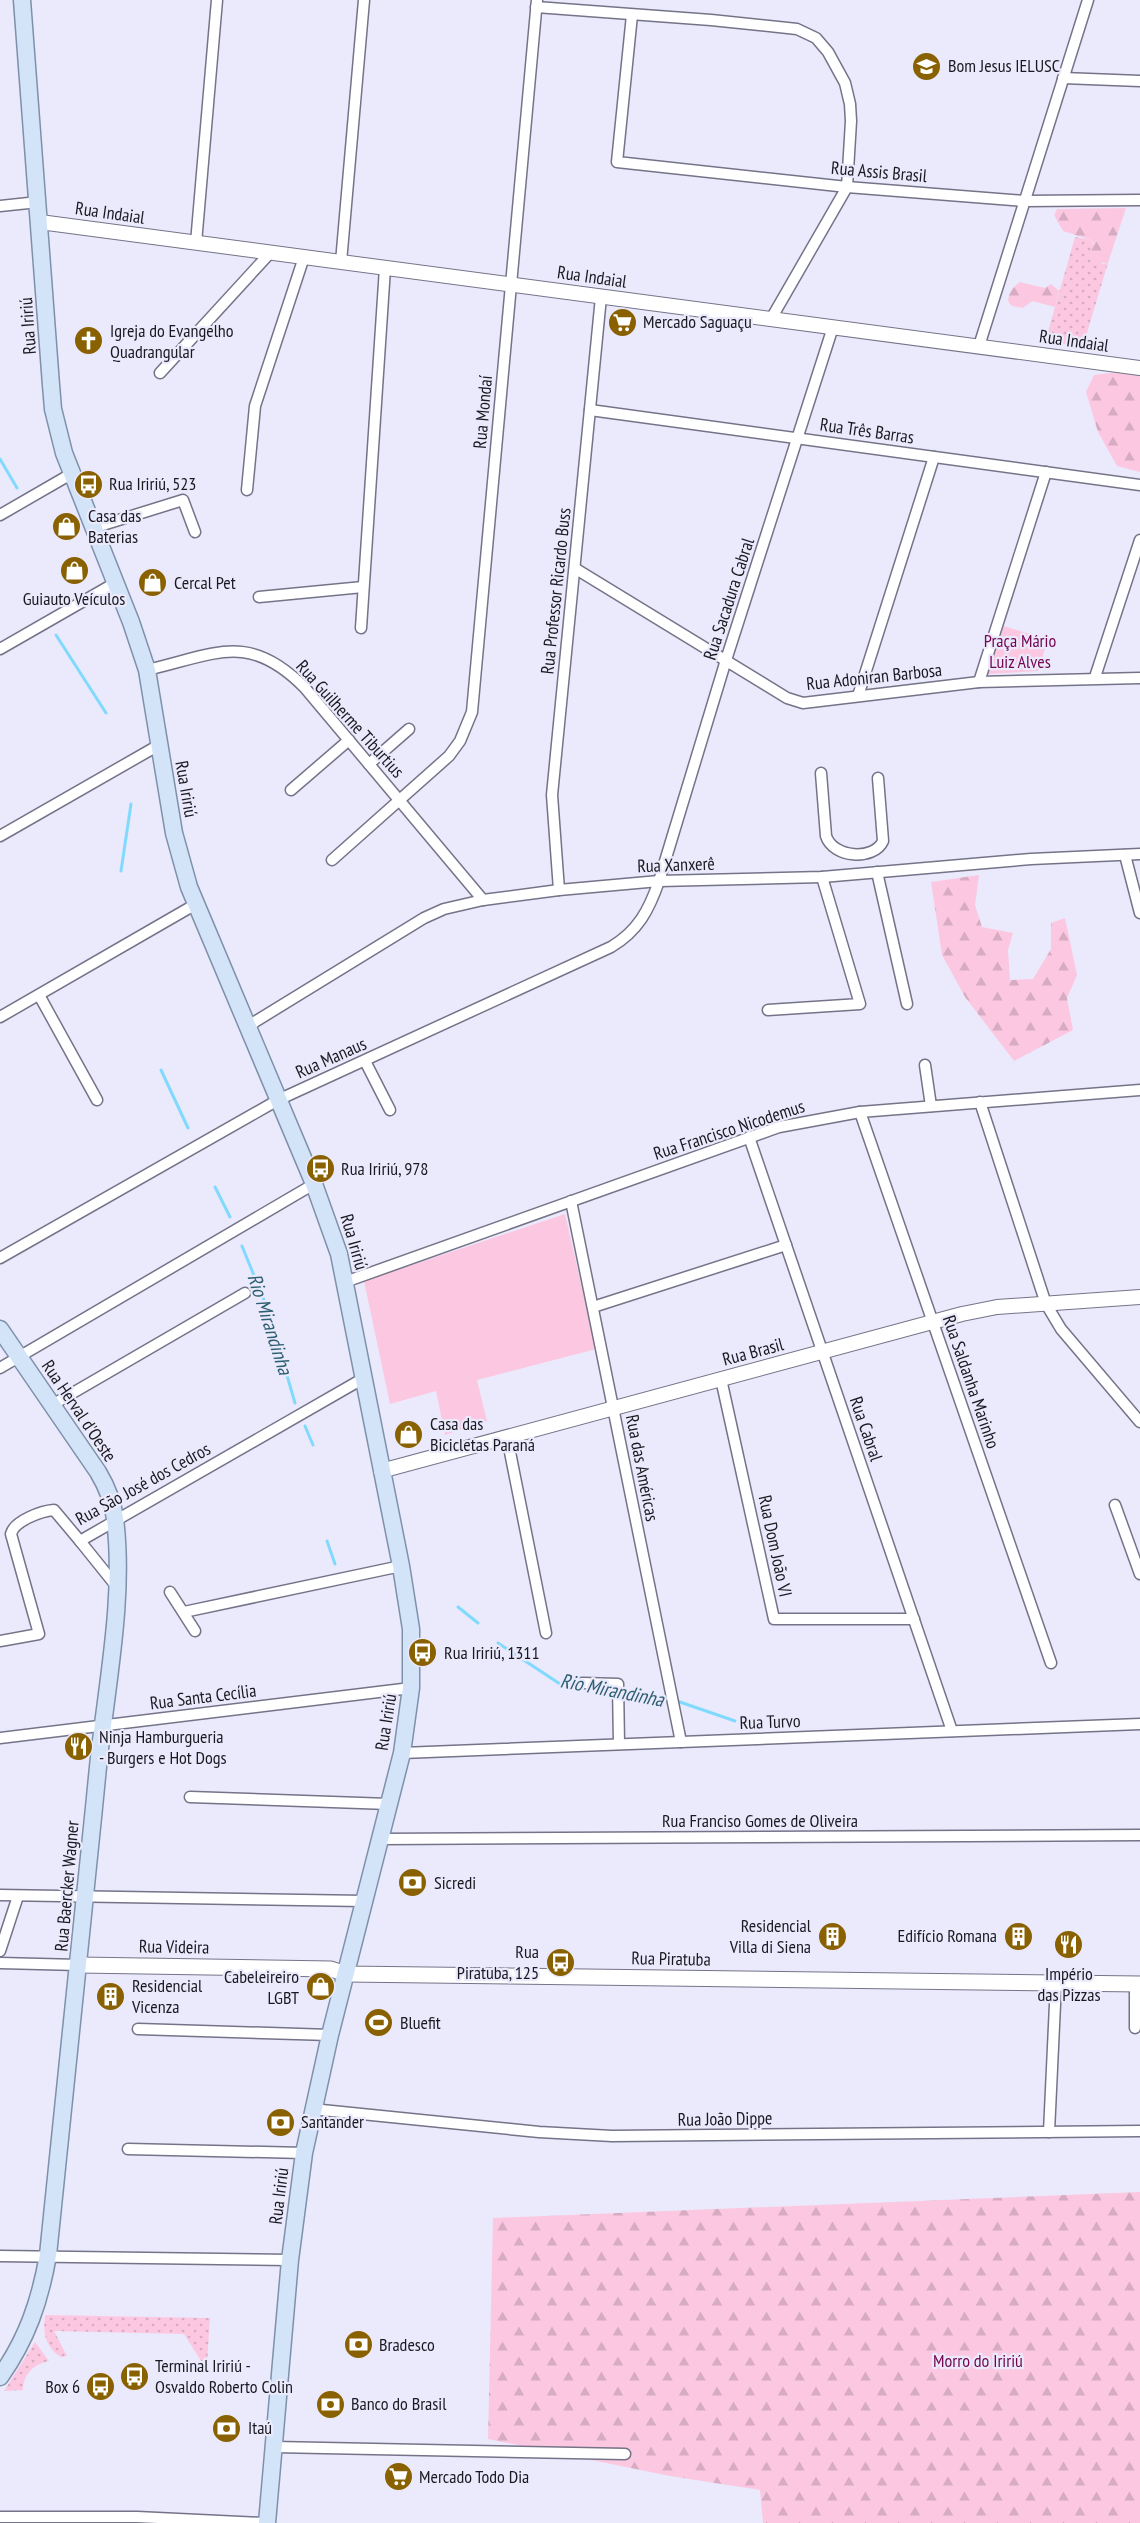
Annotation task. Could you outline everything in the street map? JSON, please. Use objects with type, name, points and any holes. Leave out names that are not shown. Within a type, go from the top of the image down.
[{"type":"main road","name":"Rua Iririú","points":[[22,0],[53,409],[71,474],[147,670],[174,833],[181,861],[196,904],[331,1229],[345,1282],[401,1566],[411,1629],[411,1688],[402,1753],[330,2035],[304,2153],[290,2260],[265,2523]]},
{"type":"main road","name":"Rua Herval d'Oeste","points":[[0,1329],[104,1483],[116,1520]]},
{"type":"main road","name":"Rua Baercker Wagner","points":[[0,2377],[17,2352],[35,2312],[48,2255],[102,1726],[114,1636],[117,1587],[116,1520]]},
{"type":"main road","name":"Rua Videira","points":[[79,1965],[331,1970],[346,1974]]},
{"type":"main road","name":"Rua Piratuba","points":[[346,1974],[1138,1984]]},
{"type":"street","points":[[196,243],[217,0]]},
{"type":"street","points":[[341,262],[364,0]]},
{"type":"street","points":[[979,346],[1088,0]]},
{"type":"street","points":[[536,4],[797,29],[816,38],[836,65],[845,83],[850,104],[847,187],[771,319]]},
{"type":"street","name":"Rua Mondaí","points":[[332,860],[449,756],[460,741],[472,712],[536,4]]},
{"type":"street","name":"Rua Assis Brasil","points":[[632,15],[617,162],[847,187],[1024,201],[1140,200]]},
{"type":"street","points":[[1063,78],[1140,81]]},
{"type":"street","points":[[0,206],[39,202]]},
{"type":"street","name":"Rua Indaial","points":[[40,222],[1140,368]]},
{"type":"street","points":[[160,373],[270,253]]},
{"type":"street","points":[[247,490],[255,406],[304,257]]},
{"type":"street","points":[[361,628],[385,268]]},
{"type":"street","name":"Rua Professor Ricardo Buss","points":[[559,890],[552,795],[601,297]]},
{"type":"street","name":"Rua Sacadura Cabral","points":[[659,881],[726,660],[834,327]]},
{"type":"street","name":"Rua Três Barras","points":[[590,410],[1140,485]]},
{"type":"street","points":[[858,696],[934,457]]},
{"type":"street","points":[[979,682],[1046,472]]},
{"type":"street","points":[[0,515],[71,474]]},
{"type":"street","points":[[93,528],[183,500],[195,532]]},
{"type":"street","points":[[1095,677],[1140,540]]},
{"type":"street","name":"Rua Adoniran Barbosa","points":[[576,569],[795,701],[812,703],[979,682],[1095,677],[1140,678]]},
{"type":"street","points":[[0,649],[115,584]]},
{"type":"street","points":[[259,597],[363,587]]},
{"type":"street","name":"Rua Guilherme Tiburtius","points":[[147,670],[227,651],[249,651],[270,659],[294,677],[483,900]]},
{"type":"street","points":[[369,764],[409,729]]},
{"type":"street","points":[[291,790],[349,740]]},
{"type":"street","points":[[0,836],[159,746]]},
{"type":"street","points":[[821,773],[826,836],[829,844],[835,850],[848,853],[874,852],[880,848],[883,841],[878,778]]},
{"type":"street","points":[[848,853],[850,874]]},
{"type":"street","name":"Rua Xanxerê","points":[[248,1026],[424,918],[444,909],[483,900],[659,881],[822,877],[1031,859],[1140,854]]},
{"type":"street","points":[[1125,855],[1140,914]]},
{"type":"street","points":[[877,872],[907,1004]]},
{"type":"street","points":[[768,1010],[860,1004],[822,877]]},
{"type":"street","name":"Rua Manaus","points":[[0,1258],[278,1100],[612,947],[640,924],[659,881]]},
{"type":"street","points":[[0,1017],[196,904]]},
{"type":"street","points":[[39,995],[97,1100]]},
{"type":"street","points":[[365,1061],[390,1110]]},
{"type":"street","points":[[925,1065],[930,1106]]},
{"type":"street","name":"Rua Francisco Nicodemus","points":[[345,1282],[749,1137],[808,1120],[860,1112],[1140,1090]]},
{"type":"street","points":[[980,1102],[1046,1304],[1060,1329],[1140,1422]]},
{"type":"street","name":"Rua Saldanha Marinho","points":[[860,1112],[1051,1663]]},
{"type":"street","name":"Rua Cabral","points":[[749,1137],[952,1731]]},
{"type":"street","points":[[0,1368],[314,1184]]},
{"type":"street","name":"Rua das Américas","points":[[571,1201],[681,1742]]},
{"type":"street","points":[[593,1307],[786,1245]]},
{"type":"street","points":[[52,1405],[245,1293]]},
{"type":"street","name":"Rua Brasil","points":[[381,1471],[933,1322],[997,1307],[1140,1298]]},
{"type":"street","name":"Rua São José dos Cedros","points":[[0,1641],[39,1634],[11,1534],[12,1528],[18,1523],[54,1510],[80,1541],[364,1378]]},
{"type":"street","name":"Rua Dom João VI","points":[[721,1379],[774,1619],[914,1619]]},
{"type":"street","points":[[507,1437],[546,1633]]},
{"type":"street","points":[[1115,1505],[1140,1574]]},
{"type":"street","points":[[80,1541],[117,1587]]},
{"type":"street","points":[[184,1612],[401,1566]]},
{"type":"street","points":[[170,1592],[195,1631]]},
{"type":"street","points":[[582,1683],[618,1684],[619,1744]]},
{"type":"street","name":"Rua Santa Cecília","points":[[0,1738],[411,1688]]},
{"type":"street","name":"Rua Turvo","points":[[402,1753],[1140,1724]]},
{"type":"street","points":[[190,1797],[389,1804]]},
{"type":"street","name":"Rua Franciso Gomes de Oliveira","points":[[381,1839],[1140,1835]]},
{"type":"street","points":[[0,1895],[365,1901]]},
{"type":"street","points":[[0,1951],[18,1896]]},
{"type":"street","name":"Rua Videira","points":[[0,1963],[79,1965]]},
{"type":"street","points":[[1049,2132],[1056,1983]]},
{"type":"street","points":[[1135,2028],[1138,1984]]},
{"type":"street","points":[[138,2029],[330,2035]]},
{"type":"street","name":"Rua João Dippe","points":[[312,2109],[575,2135],[654,2137],[1140,2131]]},
{"type":"street","points":[[128,2149],[304,2153]]},
{"type":"street","points":[[0,2256],[290,2260]]},
{"type":"street","points":[[274,2447],[626,2454]]},
{"type":"street","points":[[0,2517],[137,2517],[265,2523]]},
{"type":"green space","points":[[1126,208],[1108,263],[1102,263],[1095,258],[1090,250],[1094,244],[1091,240],[1063,231],[1054,215],[1057,209]]},
{"type":"green space","points":[[1075,237],[1091,240],[1102,264],[1108,263],[1083,346],[1045,342]]},
{"type":"green space","points":[[1020,282],[1045,288],[1051,284],[1059,291],[1055,307],[1032,301],[1023,308],[1012,306],[1008,301],[1009,295]]},
{"type":"green space","points":[[1126,371],[1140,376],[1140,472],[1117,466],[1098,432],[1086,392],[1094,375]]},
{"type":"green space","name":"Praça Mário Luiz Alves","points":[[1004,626],[1048,640],[1038,671],[988,674]]},
{"type":"green space","points":[[979,875],[975,905],[982,927],[1013,933],[1008,950],[1010,980],[1033,979],[1051,949],[1051,923],[1065,918],[1077,975],[1067,998],[1073,1030],[1014,1061],[965,997],[942,955],[931,882]]},
{"type":"green space","points":[[565,1214],[596,1349],[477,1380],[487,1421],[445,1435],[436,1391],[390,1404],[364,1281]]},
{"type":"green space","name":"Morro do Iririú","points":[[1140,2192],[1140,2523],[763,2523],[760,2490],[670,2476],[488,2439],[493,2218]]},
{"type":"green space","points":[[45,2315],[210,2318],[207,2364],[203,2364],[184,2334],[54,2331],[67,2356],[61,2357],[51,2348],[46,2338]]},
{"type":"green space","points":[[35,2342],[49,2361],[30,2371],[25,2379],[23,2390],[4,2391]]},
{"type":"waterway","name":"Rio Mirandinha","points":[[0,459],[17,488]]},
{"type":"waterway","name":"Rio Mirandinha","points":[[56,635],[106,713]]},
{"type":"waterway","name":"Rio Mirandinha","points":[[121,871],[131,804]]},
{"type":"waterway","name":"Rio Mirandinha","points":[[161,1070],[188,1128]]},
{"type":"waterway","name":"Rio Mirandinha","points":[[215,1187],[230,1217]]},
{"type":"waterway","name":"Rio Mirandinha","points":[[242,1246],[268,1310],[295,1403]]},
{"type":"waterway","name":"Rio Mirandinha","points":[[305,1426],[313,1445]]},
{"type":"waterway","name":"Rio Mirandinha","points":[[327,1541],[335,1564]]},
{"type":"waterway","name":"Rio Mirandinha","points":[[458,1607],[478,1623]]},
{"type":"waterway","name":"Rio Mirandinha","points":[[498,1643],[560,1684],[581,1686]]},
{"type":"waterway","name":"Rio Mirandinha","points":[[594,1688],[670,1700]]},
{"type":"waterway","name":"Rio Mirandinha","points":[[677,1701],[735,1721]]},
{"type":"place","name":"Bom Jesus IELUSC","points":[[927,66]]},
{"type":"place","name":"Mercado Saguaçu","points":[[622,322]]},
{"type":"place","name":"Igreja do Evangelho Quadrangular","points":[[89,341]]},
{"type":"place","name":"Rua Iririú, 523","points":[[88,484]]},
{"type":"place","name":"Casa das Baterias","points":[[67,526]]},
{"type":"place","name":"Guiauto Veículos","points":[[74,570]]},
{"type":"place","name":"Cercal Pet","points":[[153,583]]},
{"type":"place","name":"Rua Iririú, 978","points":[[320,1169]]},
{"type":"place","name":"Casa das Bicicletas Paraná","points":[[409,1434]]},
{"type":"place","name":"Rua Iririú, 1311","points":[[423,1653]]},
{"type":"place","name":"Ninja Hamburgueria - Burgers e Hot Dogs","points":[[78,1747]]},
{"type":"place","name":"Sicredi","points":[[413,1883]]},
{"type":"place","name":"Residencial Villa di Siena","points":[[832,1936]]},
{"type":"place","name":"Edifício Romana","points":[[1018,1936]]},
{"type":"place","name":"Império das Pizzas","points":[[1069,1945]]},
{"type":"place","name":"Rua Piratuba, 125","points":[[560,1962]]},
{"type":"place","name":"Cabeleireiro LGBT","points":[[320,1987]]},
{"type":"place","name":"Residencial Vicenza","points":[[111,1996]]},
{"type":"place","name":"Bluefit","points":[[379,2023]]},
{"type":"place","name":"Santander","points":[[280,2122]]},
{"type":"place","name":"Bradesco","points":[[358,2345]]},
{"type":"place","name":"Terminal Iririú - Osvaldo Roberto Colin","points":[[134,2376]]},
{"type":"place","name":"Box 6","points":[[101,2387]]},
{"type":"place","name":"Banco do Brasil","points":[[330,2404]]},
{"type":"place","name":"Itaú","points":[[227,2428]]},
{"type":"place","name":"Mercado Todo Dia","points":[[398,2477]]}]
